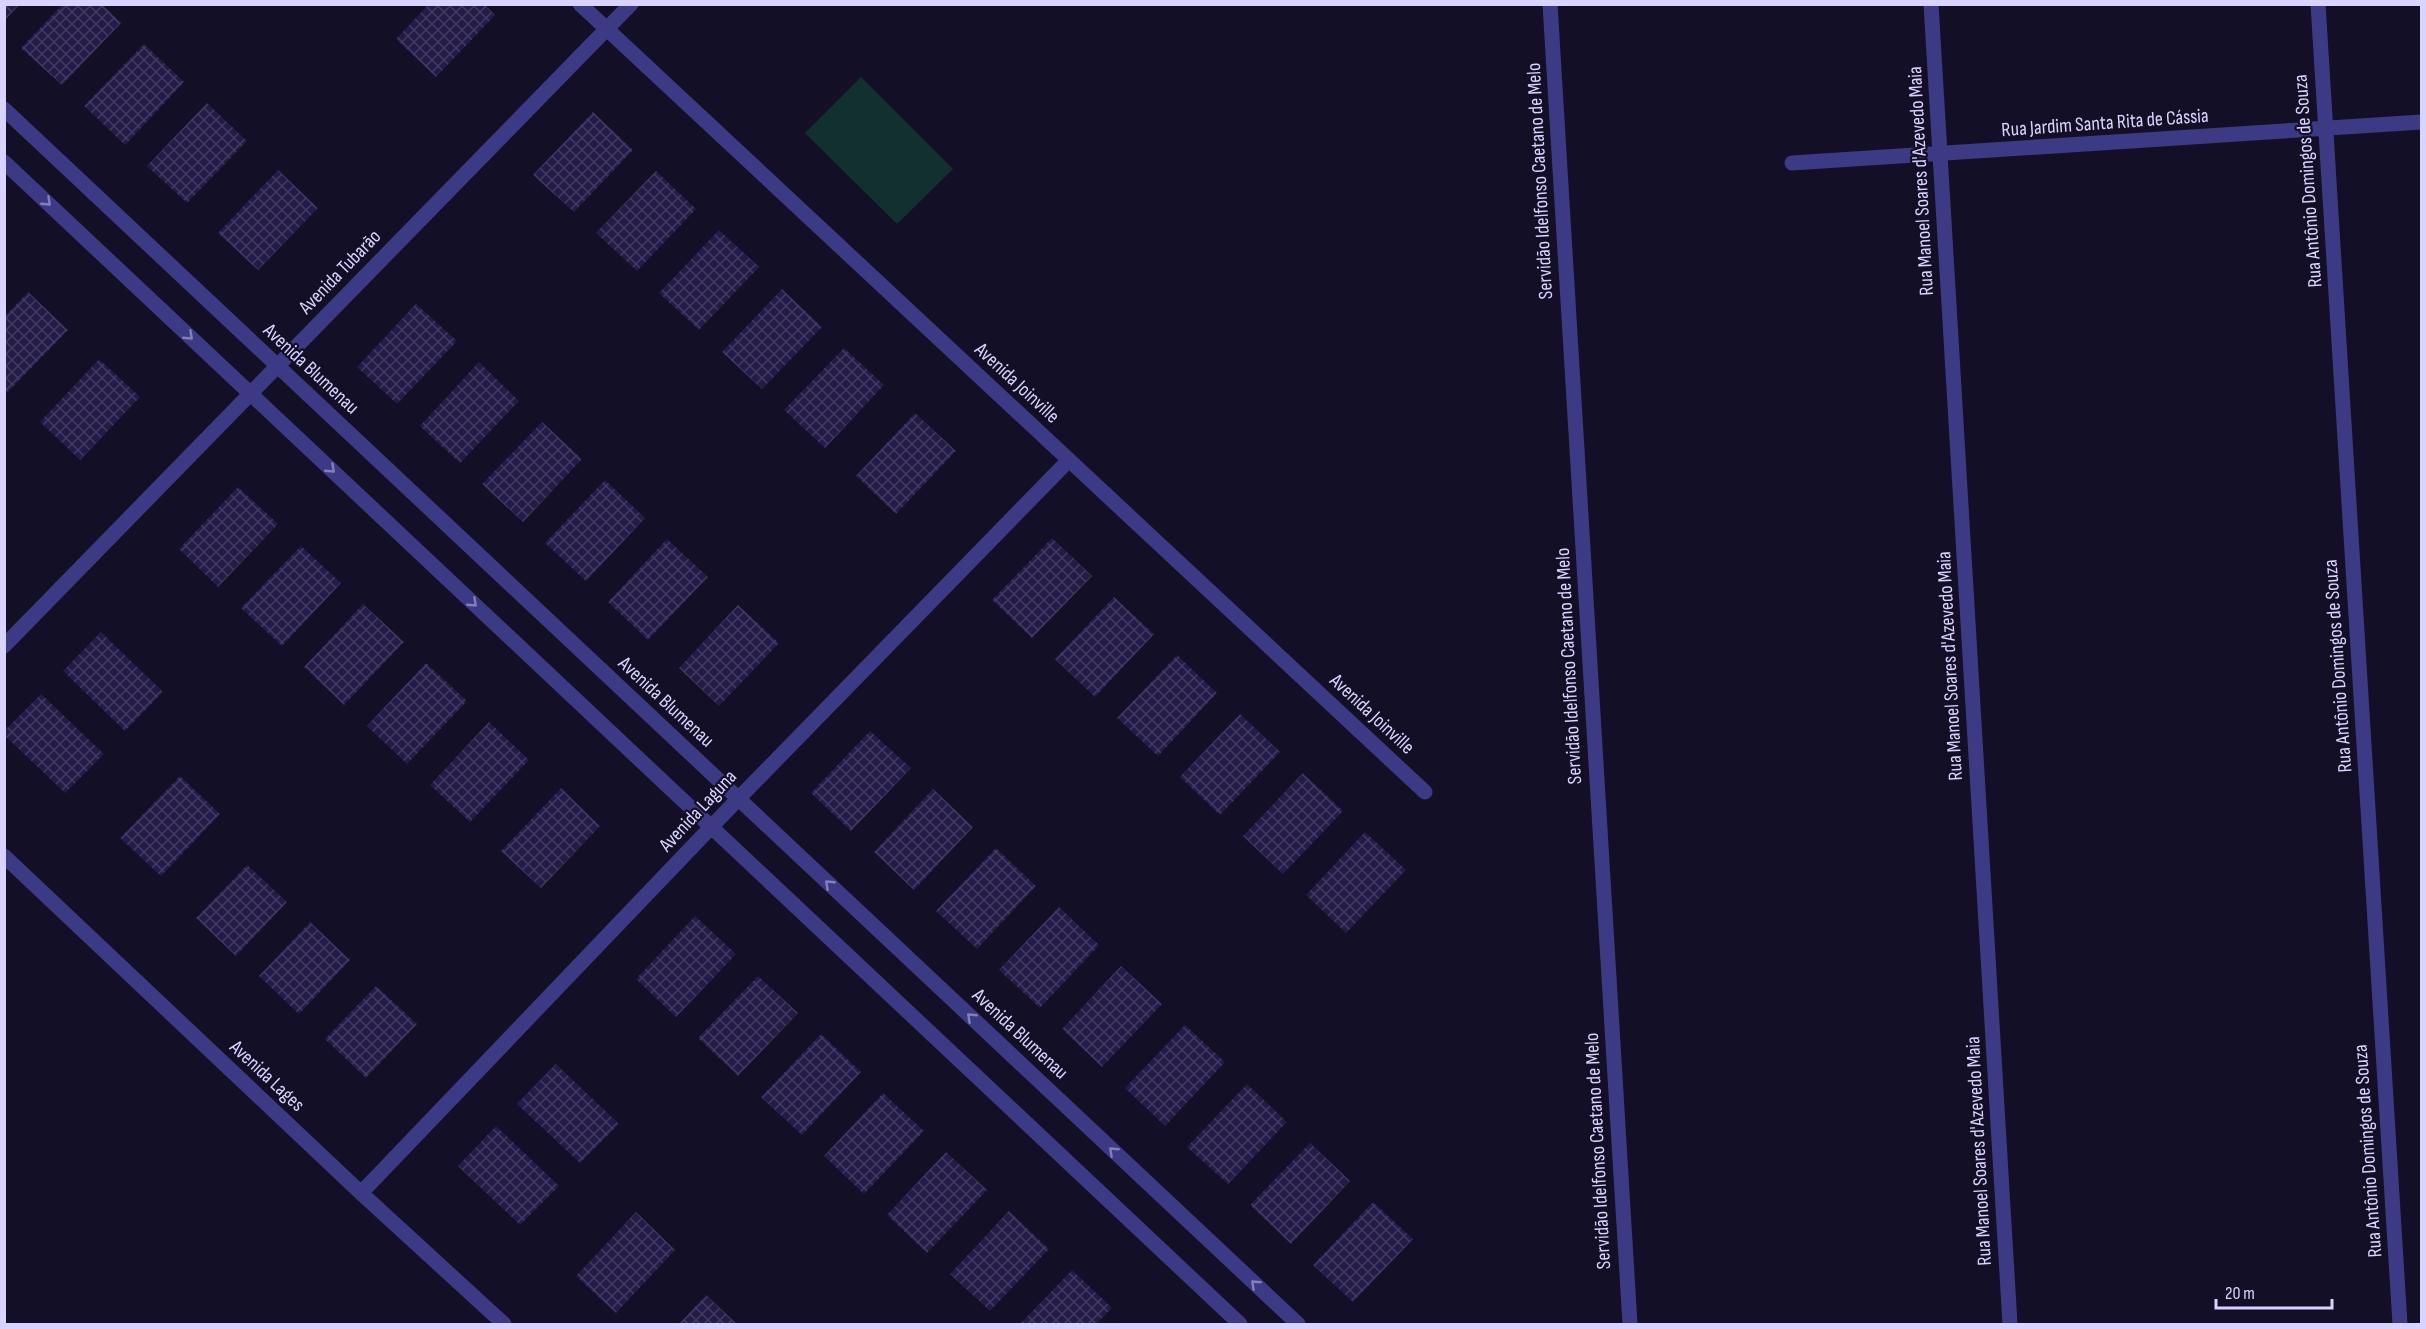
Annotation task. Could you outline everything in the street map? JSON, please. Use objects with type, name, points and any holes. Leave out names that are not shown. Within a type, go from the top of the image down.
[{"type":"street","name":"Avenida Joinville","points":[[580,4],[1425,792]]},
{"type":"street","name":"Avenida Tubarão","points":[[4,646],[631,4]]},
{"type":"street","name":"Servidão Idelfonso Caetano de Melo","points":[[1550,4],[1630,1324]]},
{"type":"street","name":"Rua Manoel Soares d'Azevedo Maia","points":[[1931,4],[2010,1324]]},
{"type":"street","name":"Rua Antônio Domingos de Souza","points":[[2318,4],[2400,1324]]},
{"type":"street","name":"Avenida Blumenau","points":[[4,109],[1298,1324]]},
{"type":"street","name":"Rua Jardim Santa Rita de Cássia","points":[[1792,163],[2326,130],[2421,122]]},
{"type":"street","points":[[4,162],[1240,1324]]},
{"type":"street","name":"Avenida Laguna","points":[[361,1193],[738,799],[1069,460]]},
{"type":"street","name":"Avenida Lages","points":[[4,856],[361,1193],[504,1324]]},
{"type":"green space","points":[[861,77],[953,169],[897,224],[805,133]]},
{"type":"building","points":[[4,4],[20,4],[4,21]]},
{"type":"building","points":[[63,4],[102,4],[121,23],[62,85],[21,48]]},
{"type":"building","points":[[429,4],[484,4],[495,15],[436,77],[396,39]]},
{"type":"building","points":[[144,44],[184,82],[125,145],[84,106]]},
{"type":"building","points":[[207,103],[247,141],[187,203],[147,166]]},
{"type":"building","points":[[593,112],[633,150],[574,212],[533,175]]},
{"type":"building","points":[[278,170],[318,208],[258,270],[218,233]]},
{"type":"building","points":[[656,171],[696,209],[637,271],[596,233]]},
{"type":"building","points":[[719,230],[759,267],[699,330],[659,293]]},
{"type":"building","points":[[782,289],[822,327],[762,389],[722,352]]},
{"type":"building","points":[[28,292],[68,330],[8,392],[4,389],[4,317]]},
{"type":"building","points":[[416,304],[457,341],[397,404],[357,367]]},
{"type":"building","points":[[844,348],[884,385],[825,448],[784,410]]},
{"type":"building","points":[[99,359],[140,397],[80,460],[40,422]]},
{"type":"building","points":[[479,362],[519,401],[460,463],[420,426]]},
{"type":"building","points":[[915,413],[956,451],[896,514],[856,476]]},
{"type":"building","points":[[542,422],[582,459],[523,522],[482,484]]},
{"type":"building","points":[[605,480],[645,518],[586,581],[545,543]]},
{"type":"building","points":[[238,487],[278,524],[218,587],[179,549]]},
{"type":"building","points":[[1052,538],[1092,576],[1032,638],[992,600]]},
{"type":"building","points":[[667,539],[708,577],[648,640],[608,602]]},
{"type":"building","points":[[301,546],[341,583],[282,646],[241,608]]},
{"type":"building","points":[[1114,597],[1154,634],[1095,697],[1055,659]]},
{"type":"building","points":[[363,604],[404,642],[344,705],[304,667]]},
{"type":"building","points":[[738,605],[779,643],[719,706],[679,668]]},
{"type":"building","points":[[101,632],[163,692],[125,731],[63,671]]},
{"type":"building","points":[[1177,655],[1217,693],[1158,756],[1117,718]]},
{"type":"building","points":[[426,663],[467,701],[407,764],[367,726]]},
{"type":"building","points":[[41,694],[104,754],[65,793],[4,735],[4,731]]},
{"type":"building","points":[[1240,714],[1280,752],[1220,815],[1180,777]]},
{"type":"building","points":[[489,722],[529,760],[470,822],[430,785]]},
{"type":"building","points":[[870,731],[911,768],[851,831],[811,793]]},
{"type":"building","points":[[1303,773],[1343,811],[1283,874],[1243,836]]},
{"type":"building","points":[[180,776],[220,814],[161,876],[120,838]]},
{"type":"building","points":[[561,788],[600,826],[541,888],[501,851]]},
{"type":"building","points":[[933,789],[973,827],[914,890],[874,852]]},
{"type":"building","points":[[1365,832],[1406,870],[1346,933],[1306,895]]},
{"type":"building","points":[[996,848],[1036,886],[977,949],[936,911]]},
{"type":"building","points":[[247,865],[287,902],[236,956],[196,918]]},
{"type":"building","points":[[1059,907],[1099,945],[1040,1008],[999,970]]},
{"type":"building","points":[[695,916],[736,954],[676,1017],[636,979]]},
{"type":"building","points":[[310,922],[350,960],[299,1014],[259,976]]},
{"type":"building","points":[[1121,966],[1162,1004],[1102,1067],[1062,1029]]},
{"type":"building","points":[[758,976],[798,1013],[738,1076],[698,1038]]},
{"type":"building","points":[[376,986],[417,1024],[366,1078],[325,1039]]},
{"type":"building","points":[[1185,1025],[1225,1062],[1165,1126],[1125,1088]]},
{"type":"building","points":[[821,1034],[861,1072],[802,1135],[761,1097]]},
{"type":"building","points":[[556,1064],[619,1124],[580,1163],[517,1104]]},
{"type":"building","points":[[1247,1084],[1287,1122],[1228,1184],[1187,1147]]},
{"type":"building","points":[[883,1093],[924,1131],[864,1194],[824,1156]]},
{"type":"building","points":[[496,1126],[559,1186],[520,1225],[458,1166]]},
{"type":"building","points":[[1310,1143],[1350,1181],[1291,1244],[1250,1205]]},
{"type":"building","points":[[946,1152],[987,1190],[927,1253],[887,1215]]},
{"type":"building","points":[[1373,1202],[1413,1239],[1353,1302],[1313,1265]]},
{"type":"building","points":[[1009,1211],[1049,1249],[990,1311],[950,1274]]},
{"type":"building","points":[[636,1212],[675,1250],[616,1313],[576,1276]]},
{"type":"building","points":[[1072,1270],[1112,1308],[1096,1324],[1020,1324]]},
{"type":"building","points":[[706,1295],[737,1324],[679,1324]]}]
